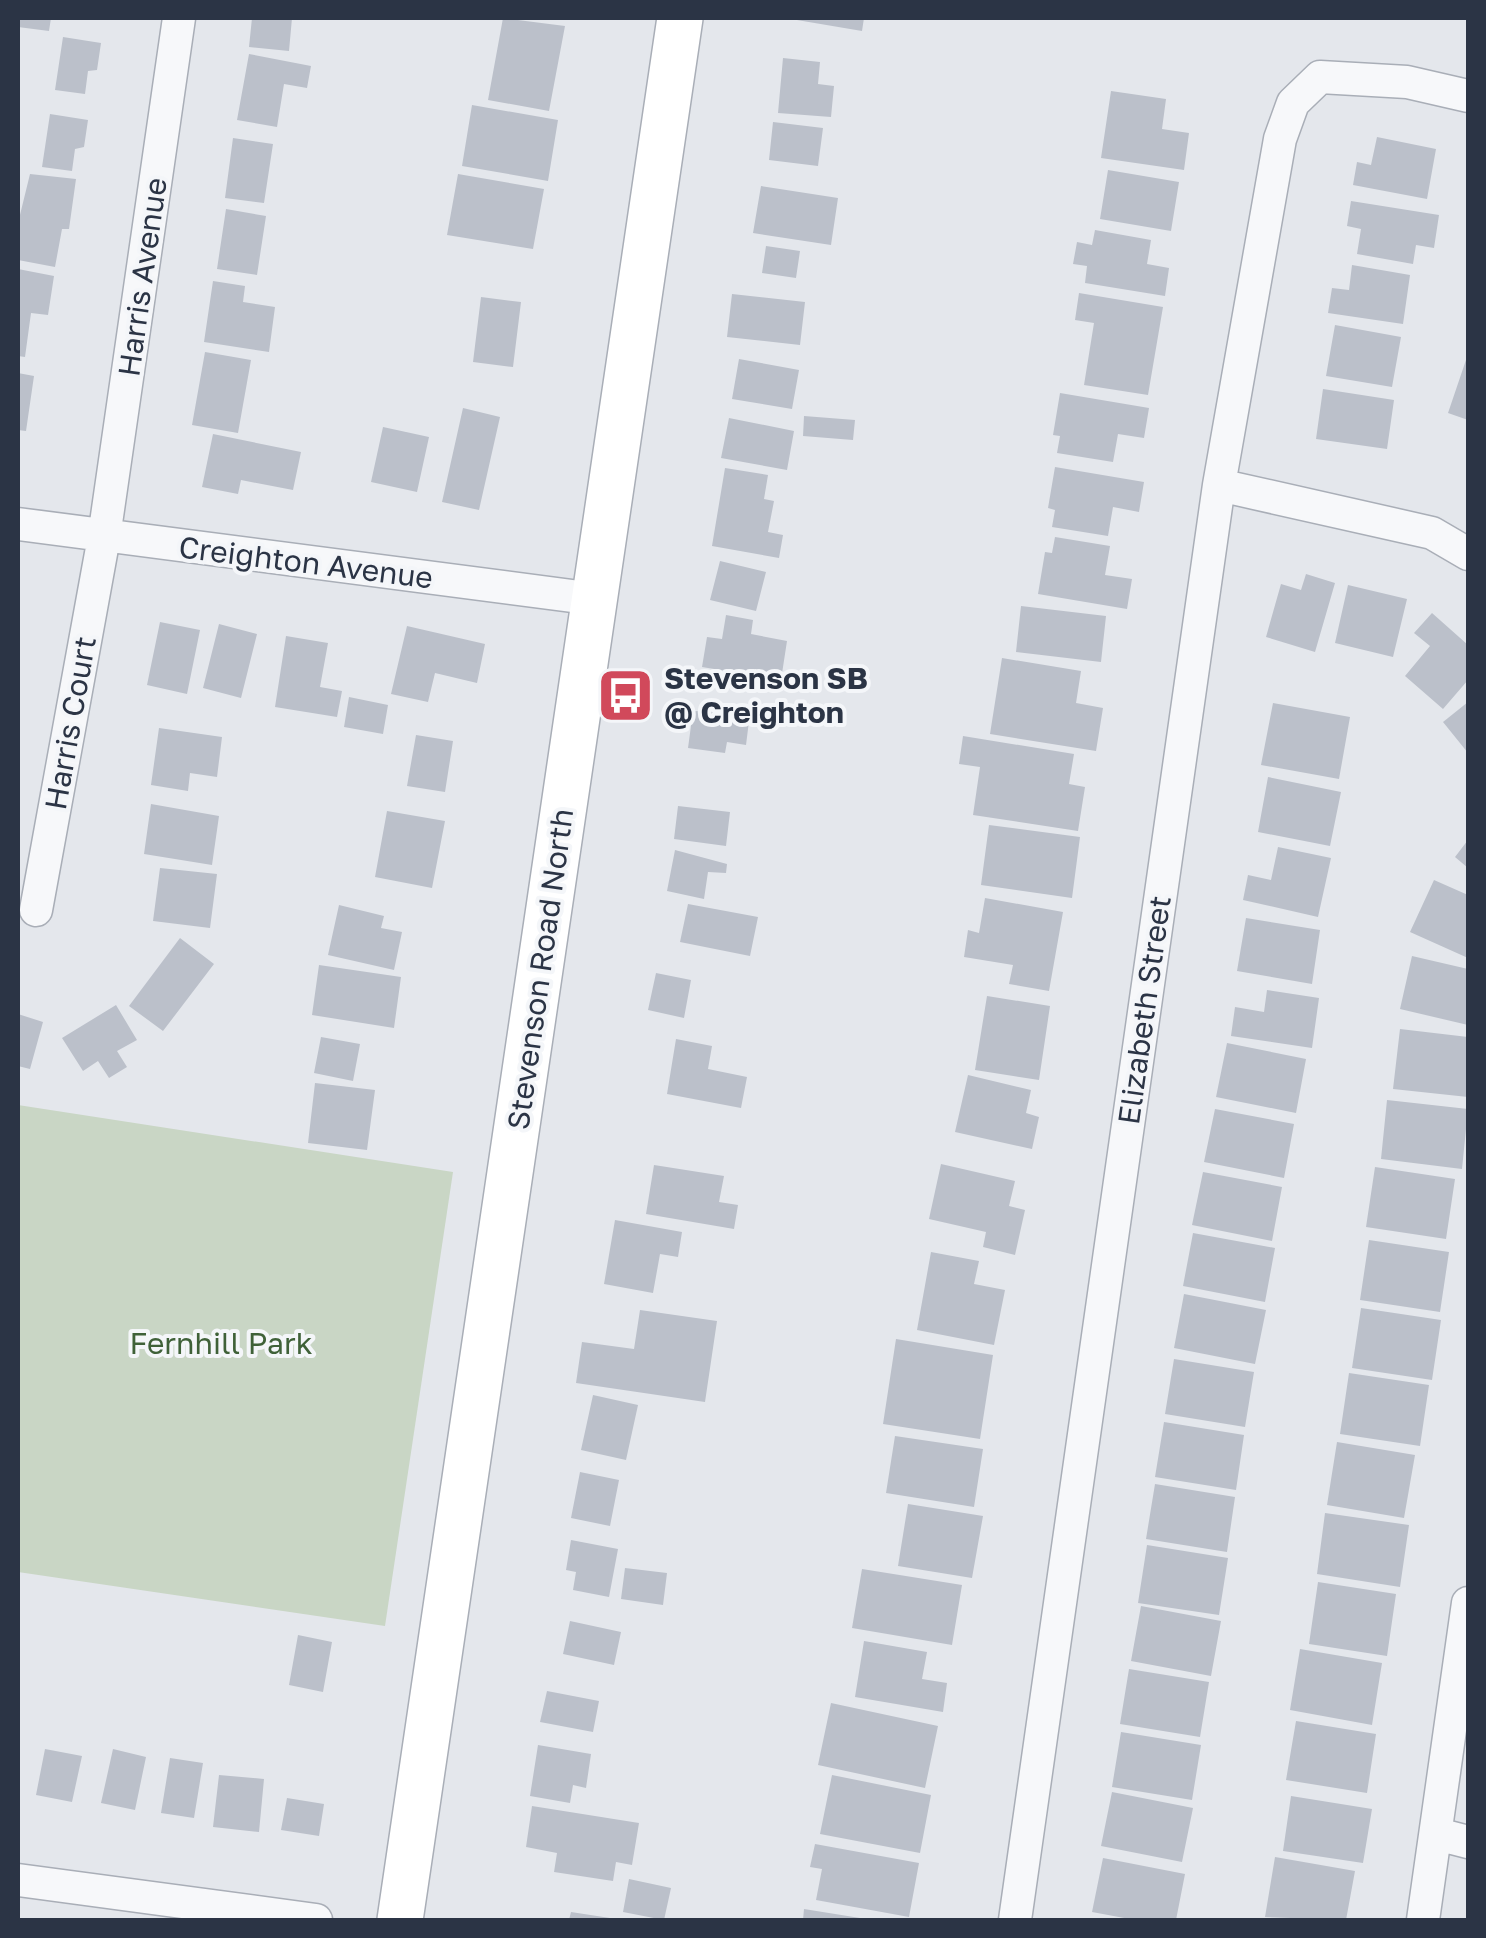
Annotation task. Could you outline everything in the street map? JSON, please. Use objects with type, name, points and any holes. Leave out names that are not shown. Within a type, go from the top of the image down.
[{"type":"main road","name":"Stevenson Road North","points":[[400,1920],[680,18]]},
{"type":"street","name":"Harris Avenue","points":[[104,537],[180,18]]},
{"type":"street","name":"Elizabeth Street","points":[[1015,1920],[1219,485],[1280,138],[1293,103],[1320,77],[1407,82],[1468,96]]},
{"type":"street","points":[[1219,485],[1432,533],[1468,554]]},
{"type":"street","name":"Creighton Avenue","points":[[18,524],[595,599]]},
{"type":"street","name":"Harris Court","points":[[36,910],[104,537]]},
{"type":"street","points":[[1424,1920],[1453,1838],[1468,1604]]},
{"type":"street","points":[[18,1880],[316,1920]]},
{"type":"green space","name":"Fernhill Park","points":[[18,1105],[453,1172],[385,1626],[18,1572]]},
{"type":"building","points":[[18,18],[51,18],[49,31],[18,27]]},
{"type":"building","points":[[252,18],[292,18],[289,51],[249,47]]},
{"type":"building","points":[[503,18],[565,26],[549,111],[488,100]]},
{"type":"building","points":[[785,18],[864,18],[862,31]]},
{"type":"building","points":[[63,37],[101,43],[97,70],[88,71],[85,94],[55,90]]},
{"type":"building","points":[[249,54],[311,66],[307,88],[284,84],[277,127],[237,120]]},
{"type":"building","points":[[783,58],[820,62],[818,84],[834,86],[831,117],[778,113]]},
{"type":"building","points":[[1111,91],[1166,99],[1162,129],[1189,133],[1184,170],[1101,158]]},
{"type":"building","points":[[472,105],[558,120],[548,181],[462,166]]},
{"type":"building","points":[[50,114],[88,120],[84,147],[75,149],[72,171],[42,167]]},
{"type":"building","points":[[773,122],[823,128],[818,166],[769,160]]},
{"type":"building","points":[[1377,137],[1436,149],[1427,199],[1353,185],[1357,162],[1371,165]]},
{"type":"building","points":[[233,138],[273,144],[264,203],[225,198]]},
{"type":"building","points":[[1108,170],[1179,182],[1171,231],[1100,219]]},
{"type":"building","points":[[30,174],[76,179],[69,229],[62,229],[55,267],[18,260],[18,223]]},
{"type":"building","points":[[458,174],[544,189],[533,249],[447,235]]},
{"type":"building","points":[[761,186],[838,198],[831,245],[753,233]]},
{"type":"building","points":[[1351,201],[1439,215],[1434,248],[1416,245],[1413,264],[1357,254],[1361,229],[1347,226]]},
{"type":"building","points":[[226,209],[266,216],[257,275],[217,269]]},
{"type":"building","points":[[1095,230],[1151,240],[1147,264],[1169,268],[1165,296],[1085,283],[1087,266],[1073,264],[1077,242],[1092,245]]},
{"type":"building","points":[[766,246],[800,251],[796,278],[762,273]]},
{"type":"building","points":[[1352,265],[1410,275],[1403,324],[1328,313],[1332,288],[1349,290]]},
{"type":"building","points":[[18,269],[54,276],[48,315],[31,313],[25,357],[18,356]]},
{"type":"building","points":[[213,281],[245,286],[243,302],[275,307],[269,352],[204,342]]},
{"type":"building","points":[[1079,293],[1163,307],[1148,395],[1084,385],[1094,323],[1075,320]]},
{"type":"building","points":[[732,294],[805,302],[800,345],[727,337]]},
{"type":"building","points":[[481,297],[521,302],[513,367],[473,362]]},
{"type":"building","points":[[1335,325],[1401,337],[1392,387],[1326,376]]},
{"type":"building","points":[[205,352],[251,360],[238,433],[192,425]]},
{"type":"building","points":[[1468,354],[1468,420],[1448,413]]},
{"type":"building","points":[[739,359],[799,370],[792,409],[732,399]]},
{"type":"building","points":[[18,373],[34,376],[26,431],[18,430]]},
{"type":"building","points":[[1323,389],[1394,400],[1387,449],[1316,439]]},
{"type":"building","points":[[1060,393],[1149,408],[1144,438],[1118,434],[1113,462],[1057,453],[1060,436],[1053,435]]},
{"type":"building","points":[[463,408],[500,417],[479,510],[442,502]]},
{"type":"building","points":[[804,416],[855,420],[853,440],[803,436]]},
{"type":"building","points":[[729,418],[794,431],[787,470],[721,458]]},
{"type":"building","points":[[383,427],[429,437],[417,492],[371,482]]},
{"type":"building","points":[[213,434],[301,452],[293,490],[241,480],[238,494],[202,487]]},
{"type":"building","points":[[1055,467],[1144,482],[1139,512],[1113,507],[1108,536],[1052,527],[1055,510],[1048,508]]},
{"type":"building","points":[[725,468],[768,475],[764,499],[774,501],[768,532],[783,535],[779,558],[712,546]]},
{"type":"building","points":[[1055,537],[1110,546],[1105,575],[1132,579],[1127,609],[1038,594],[1045,552],[1052,553]]},
{"type":"building","points":[[720,561],[766,572],[756,611],[710,600]]},
{"type":"building","points":[[1306,574],[1335,583],[1315,652],[1266,637],[1281,584],[1301,590]]},
{"type":"building","points":[[1348,585],[1407,599],[1393,657],[1335,643]]},
{"type":"building","points":[[1021,606],[1106,616],[1101,662],[1016,652]]},
{"type":"building","points":[[1432,613],[1468,645],[1468,680],[1443,709],[1405,676],[1430,646],[1414,633]]},
{"type":"building","points":[[726,615],[753,620],[751,634],[787,641],[781,680],[702,667],[707,637],[722,639]]},
{"type":"building","points":[[160,622],[200,630],[187,694],[147,685]]},
{"type":"building","points":[[219,624],[257,634],[241,698],[203,688]]},
{"type":"building","points":[[407,626],[485,644],[477,683],[435,673],[428,702],[391,694]]},
{"type":"building","points":[[286,636],[328,643],[320,687],[342,691],[337,717],[275,707]]},
{"type":"building","points":[[1002,658],[1081,671],[1076,703],[1103,708],[1096,751],[990,734]]},
{"type":"building","points":[[349,697],[388,705],[383,734],[344,727]]},
{"type":"building","points":[[1468,702],[1468,753],[1443,722]]},
{"type":"building","points":[[1273,703],[1350,717],[1339,779],[1261,765]]},
{"type":"building","points":[[693,711],[750,713],[746,745],[727,742],[725,753],[688,748]]},
{"type":"building","points":[[159,728],[222,737],[217,777],[190,773],[188,791],[151,785]]},
{"type":"building","points":[[416,735],[453,741],[445,792],[407,786]]},
{"type":"building","points":[[963,736],[1074,754],[1069,784],[1085,787],[1078,831],[973,815],[980,767],[959,764]]},
{"type":"building","points":[[1268,777],[1341,792],[1330,846],[1258,832]]},
{"type":"building","points":[[151,804],[219,816],[212,865],[144,854]]},
{"type":"building","points":[[678,806],[730,812],[726,846],[674,839]]},
{"type":"building","points":[[387,811],[445,821],[432,888],[375,877]]},
{"type":"building","points":[[989,825],[1080,837],[1072,898],[981,885]]},
{"type":"building","points":[[1468,840],[1468,868],[1455,857]]},
{"type":"building","points":[[1278,847],[1331,858],[1318,917],[1243,900],[1248,875],[1271,880]]},
{"type":"building","points":[[675,850],[727,864],[726,873],[708,872],[704,899],[667,891]]},
{"type":"building","points":[[160,868],[217,874],[210,928],[153,921]]},
{"type":"building","points":[[1434,880],[1468,895],[1468,958],[1410,932]]},
{"type":"building","points":[[985,898],[1063,912],[1049,991],[1009,984],[1013,965],[964,957],[968,930],[979,933]]},
{"type":"building","points":[[688,904],[758,917],[750,956],[680,942]]},
{"type":"building","points":[[339,905],[384,916],[381,928],[402,932],[394,970],[328,955]]},
{"type":"building","points":[[1246,918],[1320,930],[1312,984],[1237,971]]},
{"type":"building","points":[[180,938],[214,964],[163,1031],[129,1006]]},
{"type":"building","points":[[1412,956],[1468,969],[1468,1025],[1400,1009]]},
{"type":"building","points":[[319,965],[401,977],[394,1028],[312,1015]]},
{"type":"building","points":[[656,973],[691,980],[684,1018],[648,1010]]},
{"type":"building","points":[[1267,990],[1319,998],[1312,1048],[1231,1036],[1235,1007],[1264,1012]]},
{"type":"building","points":[[987,996],[1050,1006],[1039,1080],[975,1070]]},
{"type":"building","points":[[116,1005],[137,1040],[117,1051],[127,1067],[109,1078],[98,1061],[83,1071],[62,1038]]},
{"type":"building","points":[[18,1014],[43,1022],[30,1069],[18,1066]]},
{"type":"building","points":[[1400,1029],[1468,1037],[1468,1097],[1393,1089]]},
{"type":"building","points":[[321,1037],[360,1044],[353,1081],[314,1073]]},
{"type":"building","points":[[676,1039],[712,1046],[708,1069],[747,1077],[741,1108],[667,1094]]},
{"type":"building","points":[[1227,1043],[1306,1059],[1296,1113],[1216,1097]]},
{"type":"building","points":[[968,1075],[1031,1090],[1026,1113],[1039,1117],[1032,1149],[955,1132]]},
{"type":"building","points":[[315,1083],[375,1090],[367,1150],[308,1143]]},
{"type":"building","points":[[1387,1100],[1468,1109],[1462,1169],[1381,1159]]},
{"type":"building","points":[[1215,1109],[1294,1124],[1284,1178],[1204,1162]]},
{"type":"building","points":[[941,1164],[1015,1181],[1009,1206],[1025,1210],[1015,1255],[983,1247],[986,1232],[929,1219]]},
{"type":"building","points":[[654,1165],[724,1176],[719,1202],[738,1205],[734,1229],[646,1214]]},
{"type":"building","points":[[1375,1167],[1455,1179],[1446,1239],[1366,1227]]},
{"type":"building","points":[[1203,1172],[1282,1187],[1272,1241],[1192,1225]]},
{"type":"building","points":[[615,1220],[682,1232],[678,1257],[660,1254],[653,1293],[604,1284]]},
{"type":"building","points":[[1193,1233],[1275,1248],[1265,1302],[1183,1286]]},
{"type":"building","points":[[1369,1240],[1449,1252],[1440,1312],[1360,1300]]},
{"type":"building","points":[[931,1252],[979,1261],[974,1284],[1005,1290],[994,1345],[917,1330]]},
{"type":"building","points":[[1184,1294],[1266,1310],[1255,1364],[1174,1348]]},
{"type":"building","points":[[1361,1308],[1441,1320],[1432,1380],[1352,1368]]},
{"type":"building","points":[[640,1310],[717,1321],[705,1402],[576,1383],[582,1342],[634,1349]]},
{"type":"building","points":[[896,1339],[993,1355],[980,1439],[883,1424]]},
{"type":"building","points":[[1174,1359],[1254,1372],[1245,1427],[1165,1414]]},
{"type":"building","points":[[1349,1373],[1429,1385],[1420,1446],[1340,1434]]},
{"type":"building","points":[[593,1395],[638,1405],[626,1460],[581,1450]]},
{"type":"building","points":[[1164,1422],[1244,1435],[1236,1490],[1155,1477]]},
{"type":"building","points":[[895,1436],[983,1449],[974,1507],[886,1493]]},
{"type":"building","points":[[1337,1442],[1415,1455],[1404,1518],[1327,1505]]},
{"type":"building","points":[[580,1472],[619,1480],[610,1526],[571,1518]]},
{"type":"building","points":[[1155,1484],[1235,1497],[1227,1552],[1146,1539]]},
{"type":"building","points":[[908,1504],[983,1516],[972,1578],[898,1566]]},
{"type":"building","points":[[1325,1513],[1409,1525],[1400,1587],[1317,1574]]},
{"type":"building","points":[[571,1540],[618,1549],[609,1597],[573,1590],[576,1572],[566,1570]]},
{"type":"building","points":[[1147,1545],[1228,1558],[1219,1615],[1138,1603]]},
{"type":"building","points":[[625,1568],[667,1573],[663,1605],[621,1599]]},
{"type":"building","points":[[862,1569],[962,1585],[952,1645],[852,1628]]},
{"type":"building","points":[[1318,1582],[1396,1594],[1387,1656],[1309,1644]]},
{"type":"building","points":[[1141,1606],[1221,1621],[1211,1676],[1131,1661]]},
{"type":"building","points":[[570,1621],[621,1632],[614,1665],[563,1654]]},
{"type":"building","points":[[298,1635],[332,1642],[323,1692],[289,1685]]},
{"type":"building","points":[[864,1641],[927,1652],[922,1679],[947,1683],[943,1712],[855,1697]]},
{"type":"building","points":[[1300,1649],[1382,1663],[1372,1725],[1290,1710]]},
{"type":"building","points":[[1129,1669],[1209,1682],[1200,1737],[1120,1724]]},
{"type":"building","points":[[547,1691],[599,1701],[593,1732],[540,1722]]},
{"type":"building","points":[[831,1703],[938,1726],[925,1788],[818,1765]]},
{"type":"building","points":[[1296,1721],[1376,1734],[1367,1793],[1286,1780]]},
{"type":"building","points":[[1121,1732],[1201,1745],[1192,1800],[1112,1787]]},
{"type":"building","points":[[538,1745],[591,1754],[586,1788],[573,1785],[570,1803],[530,1796]]},
{"type":"building","points":[[45,1749],[82,1756],[72,1802],[36,1795]]},
{"type":"building","points":[[113,1749],[146,1757],[135,1810],[101,1803]]},
{"type":"building","points":[[170,1758],[203,1763],[194,1818],[161,1813]]},
{"type":"building","points":[[219,1775],[264,1779],[259,1832],[213,1827]]},
{"type":"building","points":[[832,1775],[931,1795],[920,1853],[820,1834]]},
{"type":"building","points":[[1112,1792],[1193,1808],[1182,1862],[1101,1846]]},
{"type":"building","points":[[1291,1796],[1372,1809],[1363,1863],[1283,1851]]},
{"type":"building","points":[[287,1798],[324,1804],[319,1836],[281,1830]]},
{"type":"building","points":[[532,1806],[639,1823],[632,1865],[616,1862],[613,1881],[554,1872],[557,1853],[526,1847]]},
{"type":"building","points":[[815,1844],[919,1863],[909,1917],[816,1900],[822,1869],[810,1867]]},
{"type":"building","points":[[1275,1857],[1355,1871],[1346,1920],[1265,1917]]},
{"type":"building","points":[[1103,1858],[1185,1874],[1176,1920],[1135,1920],[1092,1912]]},
{"type":"building","points":[[629,1879],[671,1888],[664,1920],[623,1912]]},
{"type":"building","points":[[804,1909],[860,1918],[860,1920],[803,1920]]},
{"type":"building","points":[[571,1912],[610,1918],[610,1920],[569,1920]]},
{"type":"place","name":"Stevenson SB @ Creighton","points":[[625,695]]}]
